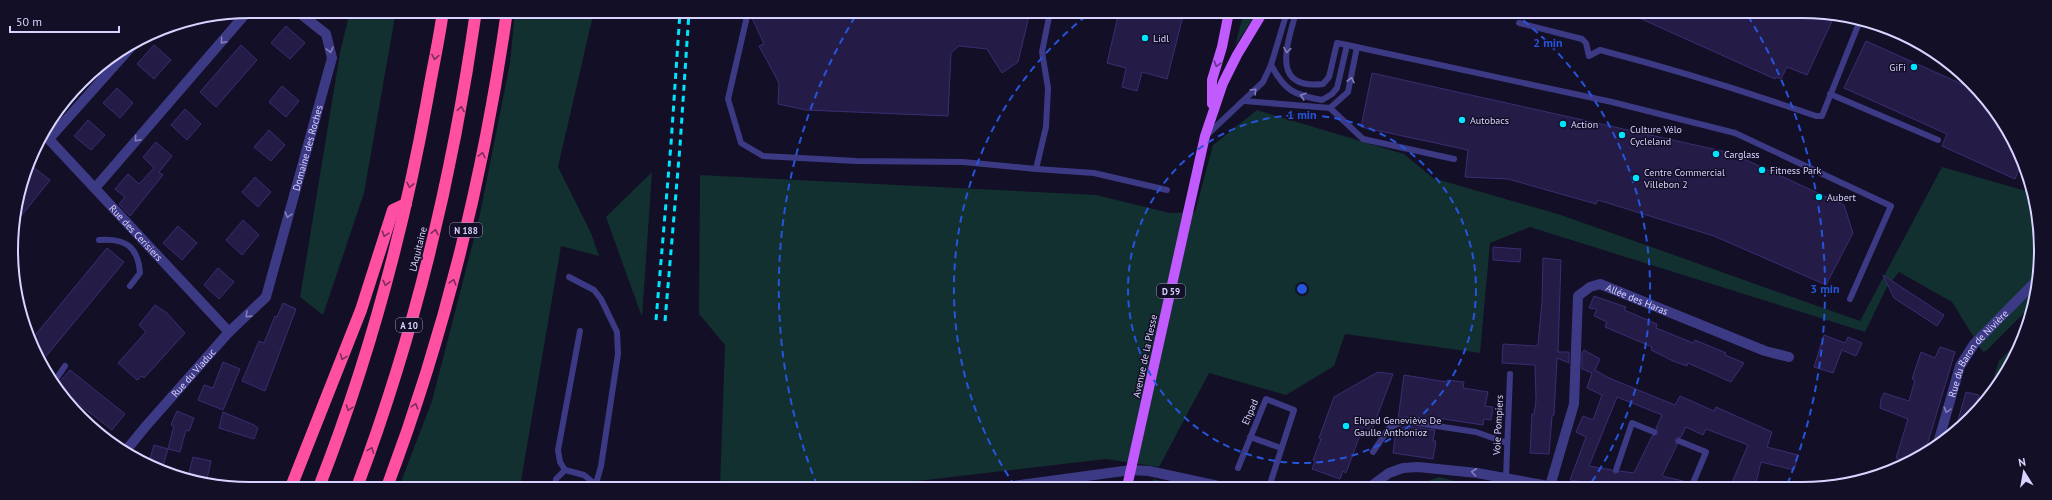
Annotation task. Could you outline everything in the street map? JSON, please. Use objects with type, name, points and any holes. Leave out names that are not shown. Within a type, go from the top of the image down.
[{"type":"highway","points":[[321,482],[343,427],[371,340],[406,204],[421,133],[442,18]]},
{"type":"highway","name":"L'Aquitaine","points":[[359,482],[377,434],[430,256],[451,161],[475,18]]},
{"type":"highway","name":"N 188","points":[[390,482],[404,444],[457,268],[491,113],[506,18]]},
{"type":"highway","points":[[293,482],[361,310],[393,210],[406,204]]},
{"type":"main road","name":"Avenue de la Plesse","points":[[1212,112],[1212,80],[1222,47],[1228,18]]},
{"type":"main road","name":"Avenue de la Plesse","points":[[1127,482],[1205,136],[1212,112],[1237,55],[1259,18]]},
{"type":"street","points":[[96,187],[242,18]]},
{"type":"street","name":"Domaine des Roches","points":[[266,297],[332,58],[326,34],[306,18]]},
{"type":"street","points":[[1222,47],[1224,18]]},
{"type":"street","points":[[49,134],[122,56]]},
{"type":"street","name":"Rue des Cerisiers","points":[[48,137],[230,332]]},
{"type":"street","name":"Allée des Haras","points":[[1553,482],[1574,404],[1578,296],[1590,287],[1600,284],[1765,351],[1789,357]]},
{"type":"street","name":"Rue du Baron de Nivière","points":[[1940,437],[1960,366],[1974,344],[2031,286]]},
{"type":"street","name":"Rue du Viaduc","points":[[128,448],[230,332],[266,297]]},
{"type":"street","points":[[1377,482],[1389,473],[1403,468],[1418,467],[1477,472],[1526,482]]},
{"type":"street","points":[[1043,482],[1131,470],[1149,471],[1200,482]]},
{"type":"lane","points":[[747,18],[728,99],[740,143],[763,156],[856,161],[963,162],[1094,173],[1167,190]]},
{"type":"lane","points":[[1036,169],[1046,126],[1048,88],[1042,52],[1049,18]]},
{"type":"lane","points":[[1205,136],[1263,82],[1271,65],[1285,18]]},
{"type":"lane","points":[[1294,18],[1285,53],[1288,72],[1298,82],[1310,85],[1323,84],[1329,77],[1337,43],[1357,47],[1612,102],[1735,133],[1891,206],[1850,299]]},
{"type":"lane","points":[[1519,23],[1582,39],[1586,43],[1589,56],[1600,50],[1621,55],[1707,79],[1816,116],[1822,116],[1857,25]]},
{"type":"lane","points":[[1271,65],[1279,79],[1290,91],[1303,96],[1322,100],[1332,94],[1337,88],[1347,45]]},
{"type":"lane","points":[[1330,108],[1348,92],[1357,47]]},
{"type":"lane","points":[[1830,94],[1938,140]]},
{"type":"lane","points":[[1244,101],[1330,108],[1363,139],[1454,159]]},
{"type":"lane","points":[[99,240],[118,240],[128,244],[135,252],[139,262],[140,273],[130,286]]},
{"type":"lane","points":[[569,277],[594,290],[601,299],[617,332],[618,354],[601,466],[596,482]]},
{"type":"lane","points":[[580,331],[558,450],[560,462],[566,470],[584,475],[592,482]]},
{"type":"lane","points":[[57,378],[65,366]]},
{"type":"lane","name":"Voie Pompiers","points":[[1506,478],[1510,374]]},
{"type":"lane","name":"Ehpad","points":[[1238,468],[1266,399],[1294,410],[1271,482]]},
{"type":"lane","points":[[1373,452],[1389,428],[1404,421],[1476,432],[1507,443]]},
{"type":"lane","points":[[1616,470],[1632,423],[1654,432]]},
{"type":"lane","points":[[1250,437],[1281,448]]},
{"type":"lane","points":[[1679,442],[1706,452],[1693,482]]},
{"type":"lane","points":[[556,482],[556,479],[566,470]]},
{"type":"green space","points":[[348,18],[395,18],[364,193],[323,315],[300,297],[340,53]]},
{"type":"green space","points":[[514,18],[592,18],[558,167],[591,233],[599,256],[561,246],[521,482],[401,482],[432,401],[479,219],[510,63]]},
{"type":"green space","points":[[1242,18],[1253,18],[1235,46]]},
{"type":"green space","points":[[1257,110],[1404,154],[1433,178],[1561,215],[1860,321],[1942,167],[2026,191],[2030,205],[2034,235],[2034,265],[2030,295],[2026,311],[1986,351],[1983,352],[1952,302],[1899,272],[1887,287],[1865,332],[1530,227],[1490,243],[1480,353],[1345,334],[1334,366],[1286,395],[1209,373],[1159,467],[1106,459],[909,482],[720,482],[725,345],[699,314],[700,175],[1096,195],[1170,213],[1195,212],[1213,145]]},
{"type":"green space","points":[[652,172],[642,317],[606,217]]},
{"type":"green space","points":[[2012,348],[1991,384],[1999,361]]},
{"type":"green space","points":[[1439,477],[1458,482],[1425,482]]},
{"type":"green space","points":[[1153,479],[1165,482],[1152,482]]},
{"type":"building","points":[[752,18],[1029,18],[1018,62],[1002,73],[987,49],[959,46],[951,53],[948,116],[806,110],[778,104],[779,83],[759,46],[764,44]]},
{"type":"building","name":"Lidl","points":[[1118,18],[1182,18],[1167,79],[1142,72],[1137,91],[1122,87],[1126,68],[1107,63]]},
{"type":"building","points":[[1639,18],[1817,18],[1832,21],[1807,75],[1787,67],[1781,79],[1776,77],[1775,79]]},
{"type":"building","points":[[286,26],[305,43],[290,59],[271,43]]},
{"type":"building","points":[[1866,41],[1966,86],[1995,121],[2010,147],[2019,169],[2015,179],[1942,146],[1947,134],[1844,88]]},
{"type":"building","points":[[154,45],[171,60],[154,79],[137,64]]},
{"type":"building","points":[[241,45],[257,60],[216,107],[200,92]]},
{"type":"building","name":"Centre Commercial Villebon 2","points":[[1372,73],[1731,153],[1844,205],[1853,233],[1826,285],[1714,236],[1598,200],[1596,204],[1508,179],[1465,177],[1468,150],[1361,127]]},
{"type":"building","points":[[282,86],[299,101],[286,117],[269,102]]},
{"type":"building","points":[[117,88],[133,103],[120,118],[103,103]]},
{"type":"building","points":[[185,109],[201,124],[187,140],[171,125]]},
{"type":"building","points":[[88,120],[105,135],[91,150],[74,136]]},
{"type":"building","points":[[269,130],[285,145],[271,161],[254,147]]},
{"type":"building","points":[[156,142],[172,156],[159,172],[163,175],[130,216],[119,204],[125,197],[115,189],[128,174],[139,184],[154,168],[143,157]]},
{"type":"building","points":[[33,167],[50,180],[20,217],[22,205]]},
{"type":"building","points":[[255,177],[271,192],[258,207],[242,192]]},
{"type":"building","points":[[243,220],[259,235],[242,255],[226,240]]},
{"type":"building","points":[[178,226],[197,243],[182,260],[163,243]]},
{"type":"building","points":[[1493,247],[1521,249],[1520,262],[1493,260]]},
{"type":"building","points":[[107,248],[124,262],[45,358],[35,336]]},
{"type":"building","points":[[1543,258],[1561,260],[1558,352],[1569,352],[1569,363],[1557,358],[1554,415],[1552,416],[1549,454],[1530,453],[1532,414],[1534,414],[1536,400],[1535,365],[1502,363],[1503,344],[1536,346],[1538,344],[1542,302]]},
{"type":"building","points":[[218,268],[234,282],[219,299],[204,285]]},
{"type":"building","points":[[1883,275],[1944,315],[1937,326],[1894,298]]},
{"type":"building","points":[[1594,296],[1626,307],[1624,310],[1657,324],[1656,328],[1693,343],[1695,340],[1726,353],[1725,355],[1744,363],[1731,382],[1688,363],[1687,366],[1673,361],[1651,350],[1652,347],[1605,327],[1607,322],[1594,316],[1597,309],[1589,308]]},
{"type":"building","points":[[283,303],[296,309],[265,391],[242,381],[259,341],[264,343],[275,316],[277,317]]},
{"type":"building","points":[[155,305],[167,313],[185,333],[144,378],[142,376],[137,380],[118,363],[146,332],[139,325]]},
{"type":"building","points":[[1824,335],[1845,343],[1848,337],[1862,343],[1856,356],[1842,350],[1833,373],[1814,367]]},
{"type":"building","points":[[1940,347],[1955,352],[1927,445],[1901,460],[1896,458],[1908,419],[1880,408],[1881,399],[1884,393],[1909,401],[1915,380],[1912,379],[1921,352],[1935,358]]},
{"type":"building","points":[[1584,350],[1600,359],[1595,370],[1609,378],[1675,405],[1680,396],[1714,411],[1716,407],[1772,432],[1767,447],[1798,455],[1794,470],[1761,462],[1756,482],[1732,482],[1748,445],[1706,429],[1703,435],[1686,427],[1681,437],[1675,439],[1677,445],[1662,476],[1687,482],[1583,482],[1570,480],[1586,437],[1576,432],[1583,416],[1593,420],[1602,395],[1587,388],[1592,373],[1582,369],[1582,353]],"holes":[[[1617,397],[1662,415],[1656,428],[1658,434],[1652,436],[1634,473],[1620,471],[1615,474],[1612,470],[1589,466]]]},
{"type":"building","points":[[223,362],[240,369],[223,410],[198,400],[204,385],[213,388]]},
{"type":"building","points":[[70,370],[125,414],[112,430],[73,399],[59,382]]},
{"type":"building","points":[[1378,372],[1393,374],[1372,430],[1363,427],[1346,473],[1343,471],[1340,479],[1312,469],[1315,461],[1313,460],[1321,439],[1319,438],[1334,397]]},
{"type":"building","points":[[1404,375],[1447,382],[1447,380],[1464,382],[1463,388],[1488,392],[1485,406],[1493,407],[1491,420],[1484,419],[1483,425],[1437,418],[1436,421],[1405,417],[1398,419]]},
{"type":"building","points":[[1966,392],[1979,395],[1977,402],[1958,422]]},
{"type":"building","points":[[177,411],[194,418],[189,431],[186,430],[180,452],[168,449],[174,426],[171,425]]},
{"type":"building","points":[[223,412],[258,428],[254,439],[219,428]]},
{"type":"building","points":[[1405,426],[1435,430],[1433,441],[1436,441],[1433,459],[1393,453],[1396,430]]},
{"type":"building","points":[[154,445],[168,449],[163,465],[150,459]]},
{"type":"building","points":[[193,457],[211,461],[207,478],[189,474]]},
{"type":"railway","points":[[656,320],[671,144],[680,18]]},
{"type":"railway","points":[[665,321],[680,146],[689,18]]},
{"type":"place","name":"Lidl","points":[[1145,38]]},
{"type":"place","name":"GiFi","points":[[1914,67]]},
{"type":"place","name":"Autobacs","points":[[1462,120]]},
{"type":"place","name":"Action","points":[[1563,124]]},
{"type":"place","name":"Culture Vélo Cycleland","points":[[1622,135]]},
{"type":"place","name":"Carglass","points":[[1716,154]]},
{"type":"place","name":"Fitness Park","points":[[1762,170]]},
{"type":"place","name":"Centre Commercial Villebon 2","points":[[1636,178]]},
{"type":"place","name":"Aubert","points":[[1819,197]]},
{"type":"place","name":"Ehpad Geneviève De Gaulle Anthonioz","points":[[1346,426]]}]
